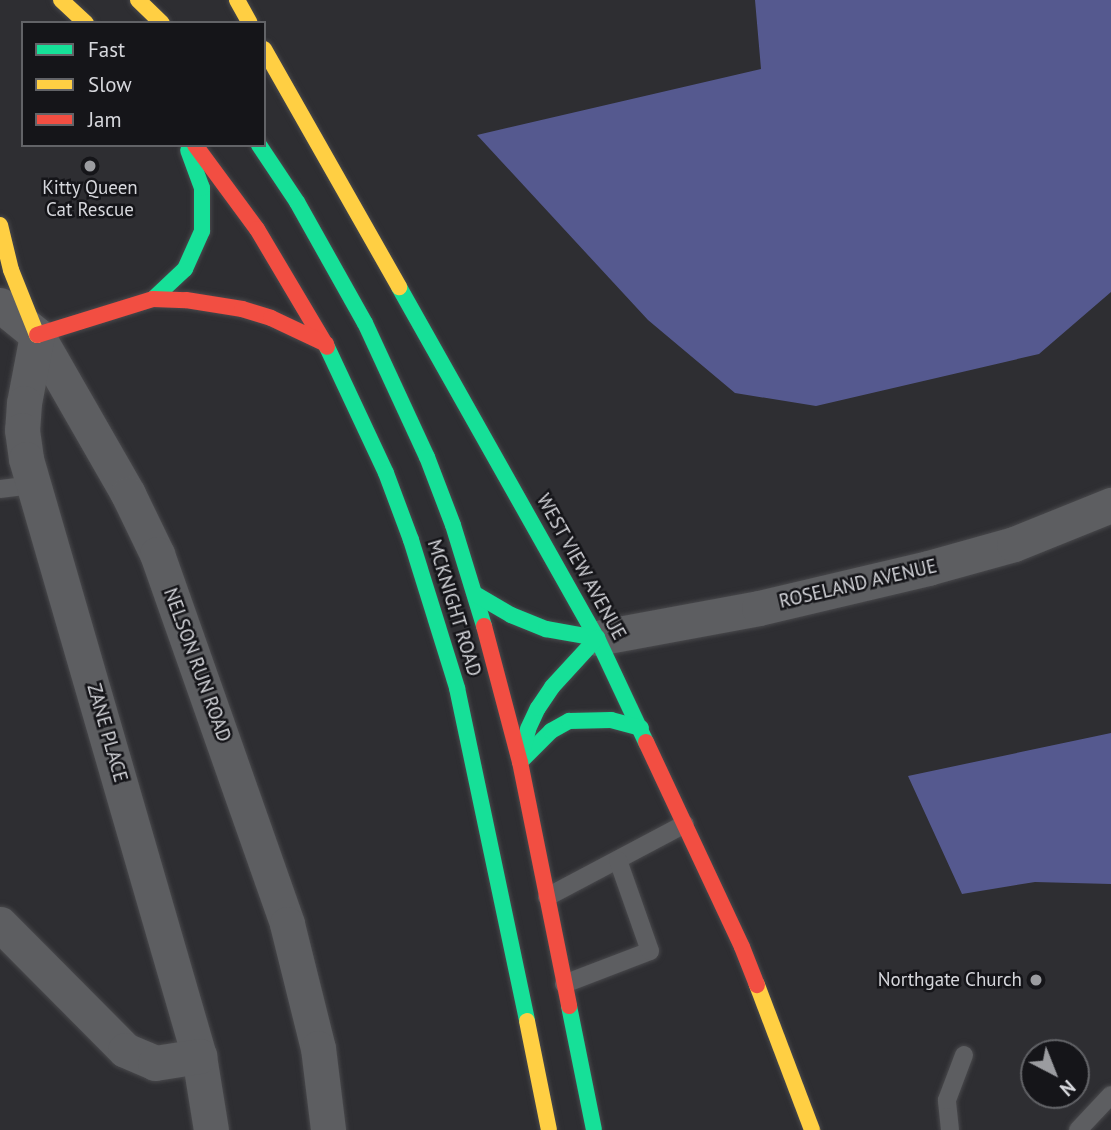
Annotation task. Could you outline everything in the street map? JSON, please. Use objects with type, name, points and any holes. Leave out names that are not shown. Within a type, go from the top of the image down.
[{"type":"main road","points":[[61,0],[84,21]]},
{"type":"main road","points":[[138,0],[161,21]]},
{"type":"main road","points":[[147,0],[162,21]]},
{"type":"main road","points":[[237,0],[249,21]]},
{"type":"main road","name":"WEST VIEW AVENUE","points":[[266,53],[597,638],[742,947],[812,1130]]},
{"type":"main road","points":[[153,299],[185,269],[202,231],[202,188],[188,147]]},
{"type":"main road","name":"MCKNIGHT ROAD","points":[[196,147],[257,229],[326,344],[390,484],[433,607],[457,688],[549,1130]]},
{"type":"main road","name":"MCKNIGHT ROAD","points":[[260,147],[331,262],[397,390],[435,480],[475,594],[520,762],[594,1130]]},
{"type":"main road","name":"NELSON RUN ROAD","points":[[0,225],[14,279],[37,335]]},
{"type":"main road","points":[[37,335],[153,299],[212,302],[242,309],[271,318],[326,344]]},
{"type":"main road","points":[[475,594],[511,615],[546,629],[597,638]]},
{"type":"main road","points":[[520,762],[528,729],[538,708],[552,687],[597,638]]},
{"type":"main road","points":[[520,762],[551,731],[569,721],[611,720],[641,729]]},
{"type":"street","points":[[0,305],[37,335]]},
{"type":"street","name":"ZANE PLACE","points":[[37,335],[22,430],[34,485],[199,1056],[211,1130]]},
{"type":"street","name":"NELSON RUN ROAD","points":[[37,335],[128,494],[157,554],[189,639],[287,923],[304,982],[318,1048],[328,1130]]},
{"type":"street","name":"ROSELAND AVENUE","points":[[597,638],[759,608],[928,568],[1014,544],[1111,505]]},
{"type":"street","points":[[0,924],[125,1051],[155,1063],[199,1056]]},
{"type":"lane","points":[[0,489],[34,485]]},
{"type":"lane","points":[[547,897],[685,824]]},
{"type":"lane","points":[[564,984],[650,951],[618,860]]},
{"type":"lane","points":[[950,1130],[947,1100],[964,1055]]},
{"type":"lane","points":[[1078,1130],[1111,1094]]},
{"type":"shaded area","points":[[755,0],[1111,0],[1111,292],[1039,354],[816,406],[735,393],[648,320],[477,135],[761,69]]},
{"type":"shaded area","points":[[1111,733],[1111,884],[1035,882],[962,894],[908,776]]},
{"type":"traffic: fast","points":[[260,147],[297,202],[365,323],[427,457],[453,525],[484,626]]},
{"type":"traffic: fast","points":[[153,299],[185,269],[202,231],[202,188],[188,150]]},
{"type":"traffic: fast","points":[[399,287],[597,638],[646,742]]},
{"type":"traffic: fast","points":[[327,347],[386,473],[411,540],[457,688],[527,1021]]},
{"type":"traffic: fast","points":[[475,594],[511,615],[546,629],[597,638]]},
{"type":"traffic: fast","points":[[520,762],[528,729],[538,708],[552,687],[597,638]]},
{"type":"traffic: fast","points":[[521,761],[551,731],[569,721],[611,720],[641,728]]},
{"type":"traffic: fast","points":[[569,1006],[594,1130]]},
{"type":"traffic: slow","points":[[61,0],[84,21]]},
{"type":"traffic: slow","points":[[138,0],[160,21]]},
{"type":"traffic: slow","points":[[237,0],[249,21]]},
{"type":"traffic: slow","points":[[266,53],[399,287]]},
{"type":"traffic: slow","points":[[0,225],[11,270],[37,335]]},
{"type":"traffic: slow","points":[[757,985],[812,1130]]},
{"type":"traffic: slow","points":[[527,1021],[549,1130]]},
{"type":"traffic: jam","points":[[196,147],[257,229],[327,347]]},
{"type":"traffic: jam","points":[[37,335],[153,299],[186,300],[242,309],[271,318],[326,344]]},
{"type":"traffic: jam","points":[[484,626],[520,762],[569,1006]]},
{"type":"traffic: jam","points":[[646,742],[742,947],[757,985]]},
{"type":"place","name":"Kitty Queen Cat Rescue","points":[[90,166]]},
{"type":"place","name":"Northgate Church","points":[[1036,980]]}]
